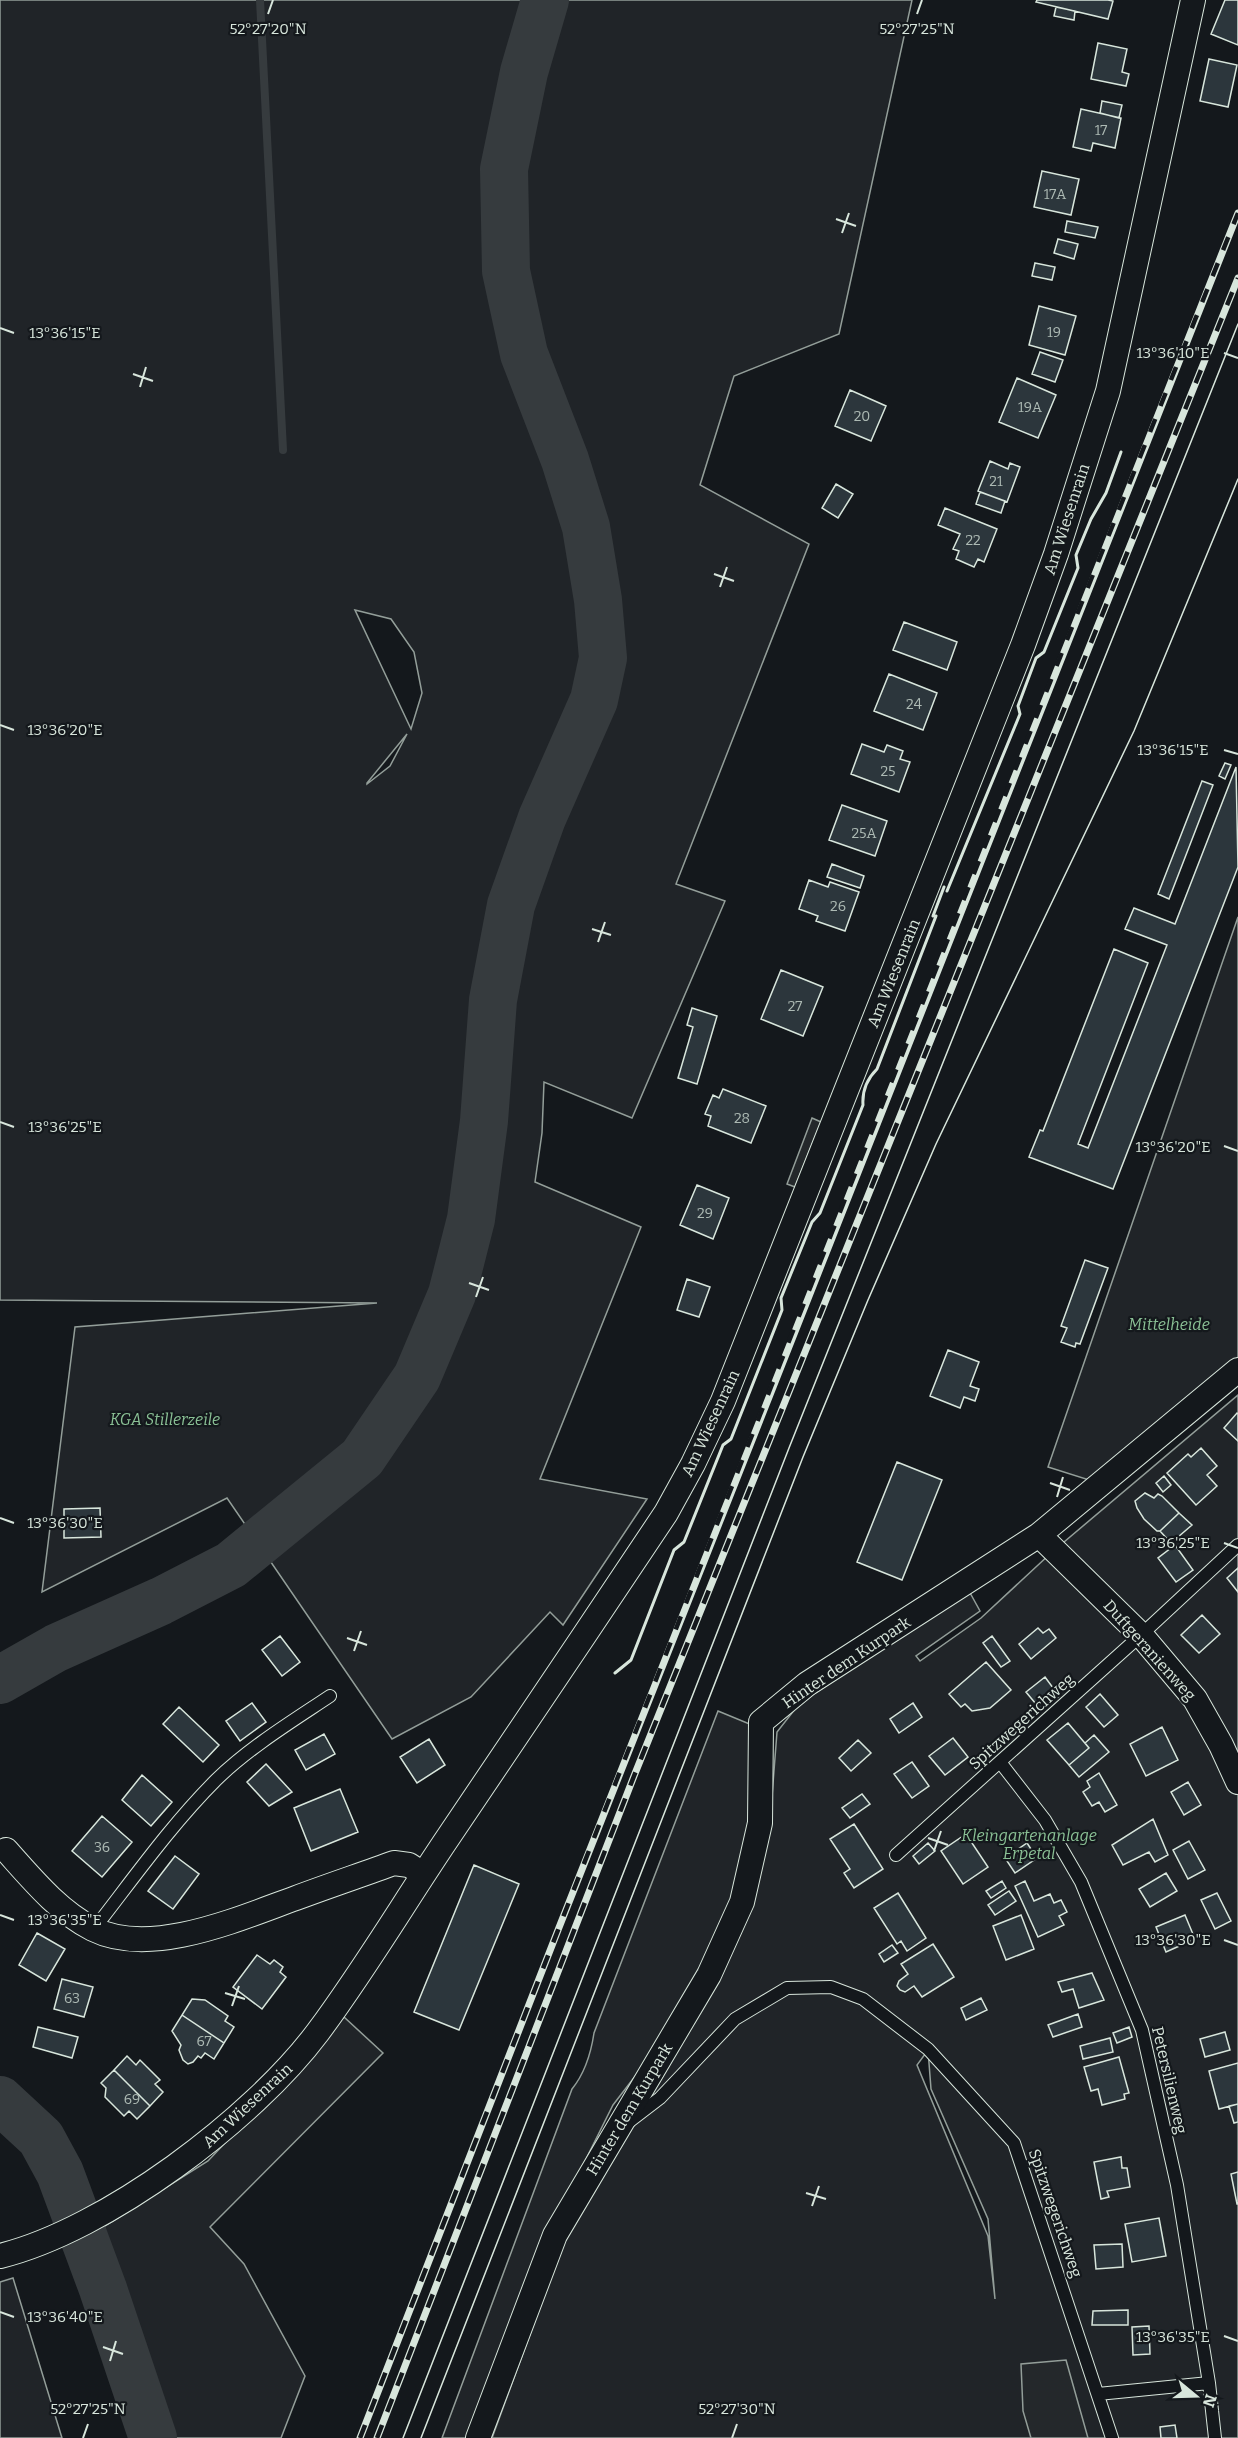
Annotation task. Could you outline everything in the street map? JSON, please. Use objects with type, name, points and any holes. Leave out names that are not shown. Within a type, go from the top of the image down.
[{"type":"street","name":"Am Wiesenrain","points":[[0,2256],[20,2251],[54,2237],[127,2199],[204,2145],[278,2080],[317,2034],[351,1986],[423,1874],[666,1513],[693,1464],[723,1401],[1023,645],[1056,554],[1108,391],[1194,0]]},
{"type":"street","name":"Hinter dem Kurpark","points":[[478,2438],[555,2235],[709,1975],[742,1902],[760,1823],[761,1722],[807,1684],[1039,1535],[1238,1370]]},
{"type":"street","name":"Duftgeranienweg","points":[[1039,1535],[1141,1635],[1195,1699],[1221,1745],[1238,1782]]},
{"type":"street","points":[[6,1850],[47,1896],[94,1929],[123,1938],[150,1939],[197,1931],[232,1921],[394,1863],[409,1865],[423,1874]]},
{"type":"lane","name":"Spitzwegerichweg","points":[[896,1855],[1238,1545]]},
{"type":"lane","points":[[94,1929],[164,1840],[216,1781],[251,1749],[330,1696]]},
{"type":"lane","name":"Petersilienweg","points":[[1000,1762],[1045,1820],[1081,1882],[1142,2030],[1177,2185],[1209,2383],[1215,2438]]},
{"type":"lane","name":"Spitzwegerichweg","points":[[617,2131],[660,2098],[735,2019],[787,1988],[831,1987],[863,1999],[928,2049],[1014,2143],[1113,2438]]},
{"type":"lane","points":[[1098,2394],[1209,2383]]},
{"type":"green space","name":"KGA Stillerzeile","points":[[0,0],[912,0],[839,334],[734,376],[700,485],[809,544],[676,884],[725,901],[632,1118],[544,1082],[542,1133],[535,1182],[641,1227],[540,1479],[647,1499],[563,1625],[550,1612],[471,1697],[392,1739],[227,1498],[42,1592],[75,1327],[377,1303],[0,1300]],"holes":[[[355,610],[391,619],[414,652],[422,693],[411,729]],[[407,734],[390,766],[367,784],[367,783]]]},
{"type":"green space","name":"Mittelheide","points":[[1238,917],[1238,1357],[1089,1480],[1048,1467]]},
{"type":"green space","name":"Kleingartenanlage Erpetal","points":[[1238,1395],[1238,2438],[492,2438],[566,2236],[769,1835],[777,1732],[799,1704],[969,1591],[980,1611],[916,1656],[920,1661],[981,1618],[1051,1553]],"holes":[[[928,2050],[931,2089],[988,2219],[995,2299],[988,2236],[917,2065]]]},
{"type":"green space","points":[[718,1711],[752,1725],[749,1822],[733,1901],[701,1970],[653,2053],[613,2105],[549,2233],[466,2438],[442,2438],[572,2089],[587,2063],[594,2033]]},
{"type":"green space","points":[[344,2017],[383,2053],[210,2227],[244,2264],[305,2376],[281,2438],[171,2438],[100,2229],[208,2161]]},
{"type":"green space","points":[[13,2278],[62,2438],[0,2438],[0,2282]]},
{"type":"shaded area","points":[[812,1118],[821,1122],[795,1187],[787,1184]]},
{"type":"shaded area","points":[[1066,2360],[1088,2438],[1031,2438],[1023,2411],[1021,2364]]},
{"type":"building","points":[[1037,0],[1113,1],[1108,19],[1036,2]]},
{"type":"building","points":[[1225,0],[1238,0],[1238,45],[1211,34]]},
{"type":"building","points":[[1056,7],[1075,11],[1074,20],[1054,16]]},
{"type":"building","points":[[1098,43],[1127,49],[1122,72],[1129,74],[1126,86],[1091,79]]},
{"type":"building","points":[[1209,59],[1237,65],[1228,107],[1200,101]]},
{"type":"building","points":[[1102,101],[1122,105],[1119,118],[1100,113]]},
{"type":"building","points":[[1081,109],[1121,118],[1115,148],[1093,143],[1091,151],[1073,147]]},
{"type":"building","points":[[1042,171],[1079,179],[1071,215],[1034,207]]},
{"type":"building","points":[[1067,221],[1098,227],[1095,238],[1065,232]]},
{"type":"building","points":[[1058,239],[1078,244],[1074,259],[1054,253]]},
{"type":"building","points":[[1035,263],[1055,267],[1052,280],[1032,276]]},
{"type":"building","points":[[1039,306],[1076,316],[1065,355],[1029,345]]},
{"type":"building","points":[[1040,352],[1063,360],[1055,382],[1032,374]]},
{"type":"building","points":[[1017,378],[1056,395],[1038,438],[999,422]]},
{"type":"building","points":[[850,390],[886,406],[871,441],[835,426]]},
{"type":"building","points":[[990,461],[1008,469],[1010,463],[1020,467],[1007,502],[978,491]]},
{"type":"building","points":[[836,484],[853,494],[838,518],[822,508]]},
{"type":"building","points":[[980,492],[1005,501],[1001,513],[976,504]]},
{"type":"building","points":[[945,508],[997,529],[984,562],[978,559],[974,567],[956,559],[959,551],[953,549],[960,534],[938,525]]},
{"type":"building","points":[[904,622],[957,642],[947,670],[893,650]]},
{"type":"building","points":[[889,674],[937,693],[923,730],[874,711]]},
{"type":"building","points":[[862,744],[884,752],[887,745],[903,751],[900,759],[910,762],[899,792],[851,774]]},
{"type":"building","points":[[1225,763],[1231,765],[1225,779],[1219,776]]},
{"type":"building","points":[[1236,767],[1238,867],[1113,1189],[1029,1157],[1040,1130],[1043,1131],[1114,949],[1148,963],[1078,1144],[1088,1148],[1167,945],[1125,929],[1134,908],[1175,924]]},
{"type":"building","points":[[1202,781],[1213,785],[1169,899],[1158,894]]},
{"type":"building","points":[[842,805],[887,821],[875,856],[829,840]]},
{"type":"building","points":[[832,864],[864,876],[860,888],[827,877]]},
{"type":"building","points":[[809,880],[828,887],[830,882],[859,892],[845,931],[816,921],[818,916],[799,909]]},
{"type":"building","points":[[781,970],[823,987],[803,1036],[761,1019]]},
{"type":"building","points":[[692,1008],[717,1016],[697,1084],[678,1078],[693,1027],[687,1025]]},
{"type":"building","points":[[723,1089],[766,1106],[751,1143],[708,1126],[711,1116],[705,1114],[713,1095],[719,1098]]},
{"type":"building","points":[[697,1185],[729,1198],[713,1239],[680,1225]]},
{"type":"building","points":[[1085,1260],[1108,1268],[1080,1344],[1076,1343],[1075,1347],[1061,1342],[1067,1328],[1061,1326]]},
{"type":"building","points":[[687,1279],[710,1287],[699,1317],[677,1310]]},
{"type":"building","points":[[948,1350],[979,1362],[970,1386],[979,1389],[975,1401],[964,1397],[960,1408],[930,1396]]},
{"type":"building","points":[[1238,1414],[1238,1441],[1224,1428]]},
{"type":"building","points":[[1201,1448],[1217,1466],[1207,1475],[1217,1486],[1196,1505],[1167,1473],[1188,1454],[1191,1457]]},
{"type":"building","points":[[897,1462],[942,1480],[902,1580],[857,1562]]},
{"type":"building","points":[[1164,1476],[1171,1485],[1163,1492],[1156,1483]]},
{"type":"building","points":[[1145,1493],[1154,1498],[1158,1494],[1162,1496],[1179,1513],[1160,1531],[1144,1519],[1137,1508],[1135,1501]]},
{"type":"building","points":[[100,1508],[101,1537],[64,1538],[64,1509]]},
{"type":"building","points":[[1179,1513],[1192,1525],[1171,1543],[1160,1531]]},
{"type":"building","points":[[1175,1545],[1193,1570],[1176,1582],[1158,1558]]},
{"type":"building","points":[[1238,1568],[1238,1592],[1227,1578]]},
{"type":"building","points":[[1202,1615],[1220,1634],[1199,1653],[1181,1635]]},
{"type":"building","points":[[1038,1628],[1043,1633],[1049,1629],[1056,1638],[1031,1659],[1019,1644]]},
{"type":"building","points":[[280,1636],[300,1662],[282,1676],[262,1650]]},
{"type":"building","points":[[992,1636],[1010,1661],[1001,1667],[983,1643]]},
{"type":"building","points":[[986,1662],[1011,1690],[990,1708],[972,1711],[965,1704],[961,1707],[949,1694]]},
{"type":"building","points":[[1045,1677],[1059,1696],[1041,1710],[1026,1692]]},
{"type":"building","points":[[1100,1694],[1118,1715],[1104,1727],[1086,1707]]},
{"type":"building","points":[[252,1703],[266,1722],[240,1741],[226,1721]]},
{"type":"building","points":[[913,1703],[922,1717],[899,1733],[890,1719]]},
{"type":"building","points":[[179,1707],[219,1745],[203,1762],[163,1724]]},
{"type":"building","points":[[1068,1723],[1089,1748],[1069,1765],[1047,1740]]},
{"type":"building","points":[[1162,1727],[1178,1760],[1146,1776],[1130,1744]]},
{"type":"building","points":[[324,1734],[335,1754],[306,1770],[295,1750]]},
{"type":"building","points":[[1094,1735],[1109,1752],[1079,1777],[1069,1765],[1089,1748],[1085,1743]]},
{"type":"building","points":[[953,1738],[968,1757],[945,1775],[929,1756]]},
{"type":"building","points":[[429,1739],[445,1765],[417,1783],[400,1757]]},
{"type":"building","points":[[858,1740],[871,1753],[851,1771],[839,1758]]},
{"type":"building","points":[[912,1762],[929,1786],[912,1798],[894,1774]]},
{"type":"building","points":[[266,1764],[292,1792],[269,1806],[247,1782]]},
{"type":"building","points":[[1099,1773],[1117,1805],[1105,1812],[1099,1802],[1092,1806],[1083,1792],[1090,1787],[1087,1781]]},
{"type":"building","points":[[142,1775],[172,1802],[151,1826],[122,1800]]},
{"type":"building","points":[[1188,1782],[1201,1805],[1184,1815],[1171,1792]]},
{"type":"building","points":[[340,1789],[358,1832],[311,1851],[294,1808]]},
{"type":"building","points":[[862,1794],[870,1804],[850,1818],[842,1808]]},
{"type":"building","points":[[102,1816],[132,1842],[102,1877],[72,1851]]},
{"type":"building","points":[[1153,1819],[1168,1855],[1155,1862],[1149,1852],[1123,1865],[1112,1845]]},
{"type":"building","points":[[854,1824],[883,1869],[854,1888],[844,1873],[850,1869],[830,1839]]},
{"type":"building","points":[[966,1834],[988,1867],[963,1884],[941,1851]]},
{"type":"building","points":[[1189,1841],[1205,1870],[1188,1879],[1173,1850]]},
{"type":"building","points":[[928,1843],[935,1851],[919,1864],[913,1856]]},
{"type":"building","points":[[1027,1843],[1037,1858],[1015,1873],[1005,1858]]},
{"type":"building","points":[[175,1856],[199,1874],[173,1909],[148,1891]]},
{"type":"building","points":[[474,1865],[519,1884],[459,2030],[414,2012]]},
{"type":"building","points":[[1166,1873],[1177,1891],[1150,1907],[1139,1889]]},
{"type":"building","points":[[1002,1881],[1006,1888],[991,1898],[986,1891]]},
{"type":"building","points":[[1025,1881],[1034,1901],[1050,1894],[1054,1903],[1061,1900],[1067,1912],[1059,1916],[1064,1925],[1038,1937],[1015,1886]]},
{"type":"building","points":[[1009,1891],[1016,1901],[995,1915],[988,1905]]},
{"type":"building","points":[[898,1893],[926,1938],[907,1951],[901,1941],[897,1944],[874,1908]]},
{"type":"building","points":[[1217,1893],[1231,1921],[1215,1929],[1201,1900]]},
{"type":"building","points":[[1021,1915],[1034,1949],[1006,1960],[993,1926]]},
{"type":"building","points":[[1185,1915],[1195,1939],[1166,1952],[1156,1927]]},
{"type":"building","points":[[37,1933],[65,1949],[46,1981],[19,1965]]},
{"type":"building","points":[[933,1944],[954,1977],[922,1997],[914,1986],[905,1992],[900,1990],[897,1986],[899,1981],[908,1974],[901,1964]]},
{"type":"building","points":[[892,1945],[898,1953],[884,1962],[879,1954]]},
{"type":"building","points":[[257,1955],[270,1964],[274,1960],[283,1967],[280,1972],[286,1977],[262,2009],[233,1987]]},
{"type":"building","points":[[1092,1973],[1104,2000],[1079,2008],[1073,1989],[1062,1992],[1058,1982]]},
{"type":"building","points":[[62,1979],[93,1987],[84,2017],[54,2009]]},
{"type":"building","points":[[981,1998],[987,2010],[966,2020],[961,2008]]},
{"type":"building","points":[[192,1999],[205,2000],[228,2016],[225,2021],[234,2027],[224,2043],[182,2015]]},
{"type":"building","points":[[1078,2014],[1082,2027],[1053,2037],[1048,2025]]},
{"type":"building","points":[[182,2015],[224,2043],[214,2059],[205,2053],[201,2058],[198,2056],[188,2064],[183,2060],[179,2050],[181,2045],[172,2031]]},
{"type":"building","points":[[38,2027],[78,2037],[72,2058],[33,2047]]},
{"type":"building","points":[[1129,2027],[1132,2037],[1117,2043],[1113,2033]]},
{"type":"building","points":[[1225,2032],[1230,2050],[1205,2057],[1200,2039]]},
{"type":"building","points":[[1110,2038],[1113,2052],[1083,2059],[1080,2046]]},
{"type":"building","points":[[127,2056],[136,2065],[140,2060],[160,2080],[155,2084],[163,2092],[150,2106],[114,2070]]},
{"type":"building","points":[[1119,2057],[1129,2093],[1124,2094],[1125,2099],[1102,2105],[1098,2089],[1091,2091],[1084,2067]]},
{"type":"building","points":[[1238,2063],[1238,2104],[1219,2109],[1209,2071]]},
{"type":"building","points":[[114,2070],[150,2106],[137,2119],[129,2111],[124,2116],[105,2097],[106,2088],[101,2083]]},
{"type":"building","points":[[1238,2104],[1238,2122],[1234,2123],[1229,2106]]},
{"type":"building","points":[[1121,2157],[1122,2168],[1127,2168],[1130,2187],[1107,2191],[1109,2197],[1101,2199],[1094,2162]]},
{"type":"building","points":[[1238,2172],[1238,2204],[1237,2204],[1231,2174]]},
{"type":"building","points":[[1159,2218],[1166,2256],[1132,2262],[1125,2224]]},
{"type":"building","points":[[1122,2244],[1123,2267],[1096,2269],[1094,2245]]},
{"type":"building","points":[[1128,2310],[1128,2325],[1092,2325],[1093,2311]]},
{"type":"building","points":[[1149,2326],[1150,2354],[1133,2355],[1132,2327]]},
{"type":"building","points":[[1175,2425],[1177,2438],[1161,2438],[1160,2427]]},
{"type":"waterway","points":[[260,0],[283,450]]},
{"type":"waterway","points":[[0,1680],[56,1648],[161,1601],[231,1565],[362,1458],[417,1377],[452,1294],[471,1219],[484,1121],[493,1000],[511,905],[542,818],[594,700],[603,658],[598,600],[586,527],[565,460],[524,354],[506,271],[504,169],[524,72],[545,0]]},
{"type":"waterway","points":[[0,2100],[41,2138],[60,2173],[103,2289],[153,2438]]},
{"type":"tram line","points":[[403,2438],[789,1448],[1238,324]]},
{"type":"tram line","points":[[421,2438],[803,1457],[868,1300],[936,1144],[1134,731],[1238,479]]},
{"type":"railway","points":[[360,2438],[796,1324],[1238,213]]},
{"type":"railway","points":[[377,2438],[634,1776],[1238,278]]},
{"type":"wall","points":[[947,891],[1020,714],[1018,706],[1036,658],[1044,652],[1078,568],[1076,555],[1091,519],[1106,493],[1121,452]]},
{"type":"wall","points":[[933,916],[944,887]]},
{"type":"wall","points":[[615,1673],[631,1660],[674,1550],[684,1542],[723,1445],[731,1439],[782,1310],[781,1298],[812,1222],[820,1213],[863,1105],[866,1086],[877,1069],[936,916]]}]
